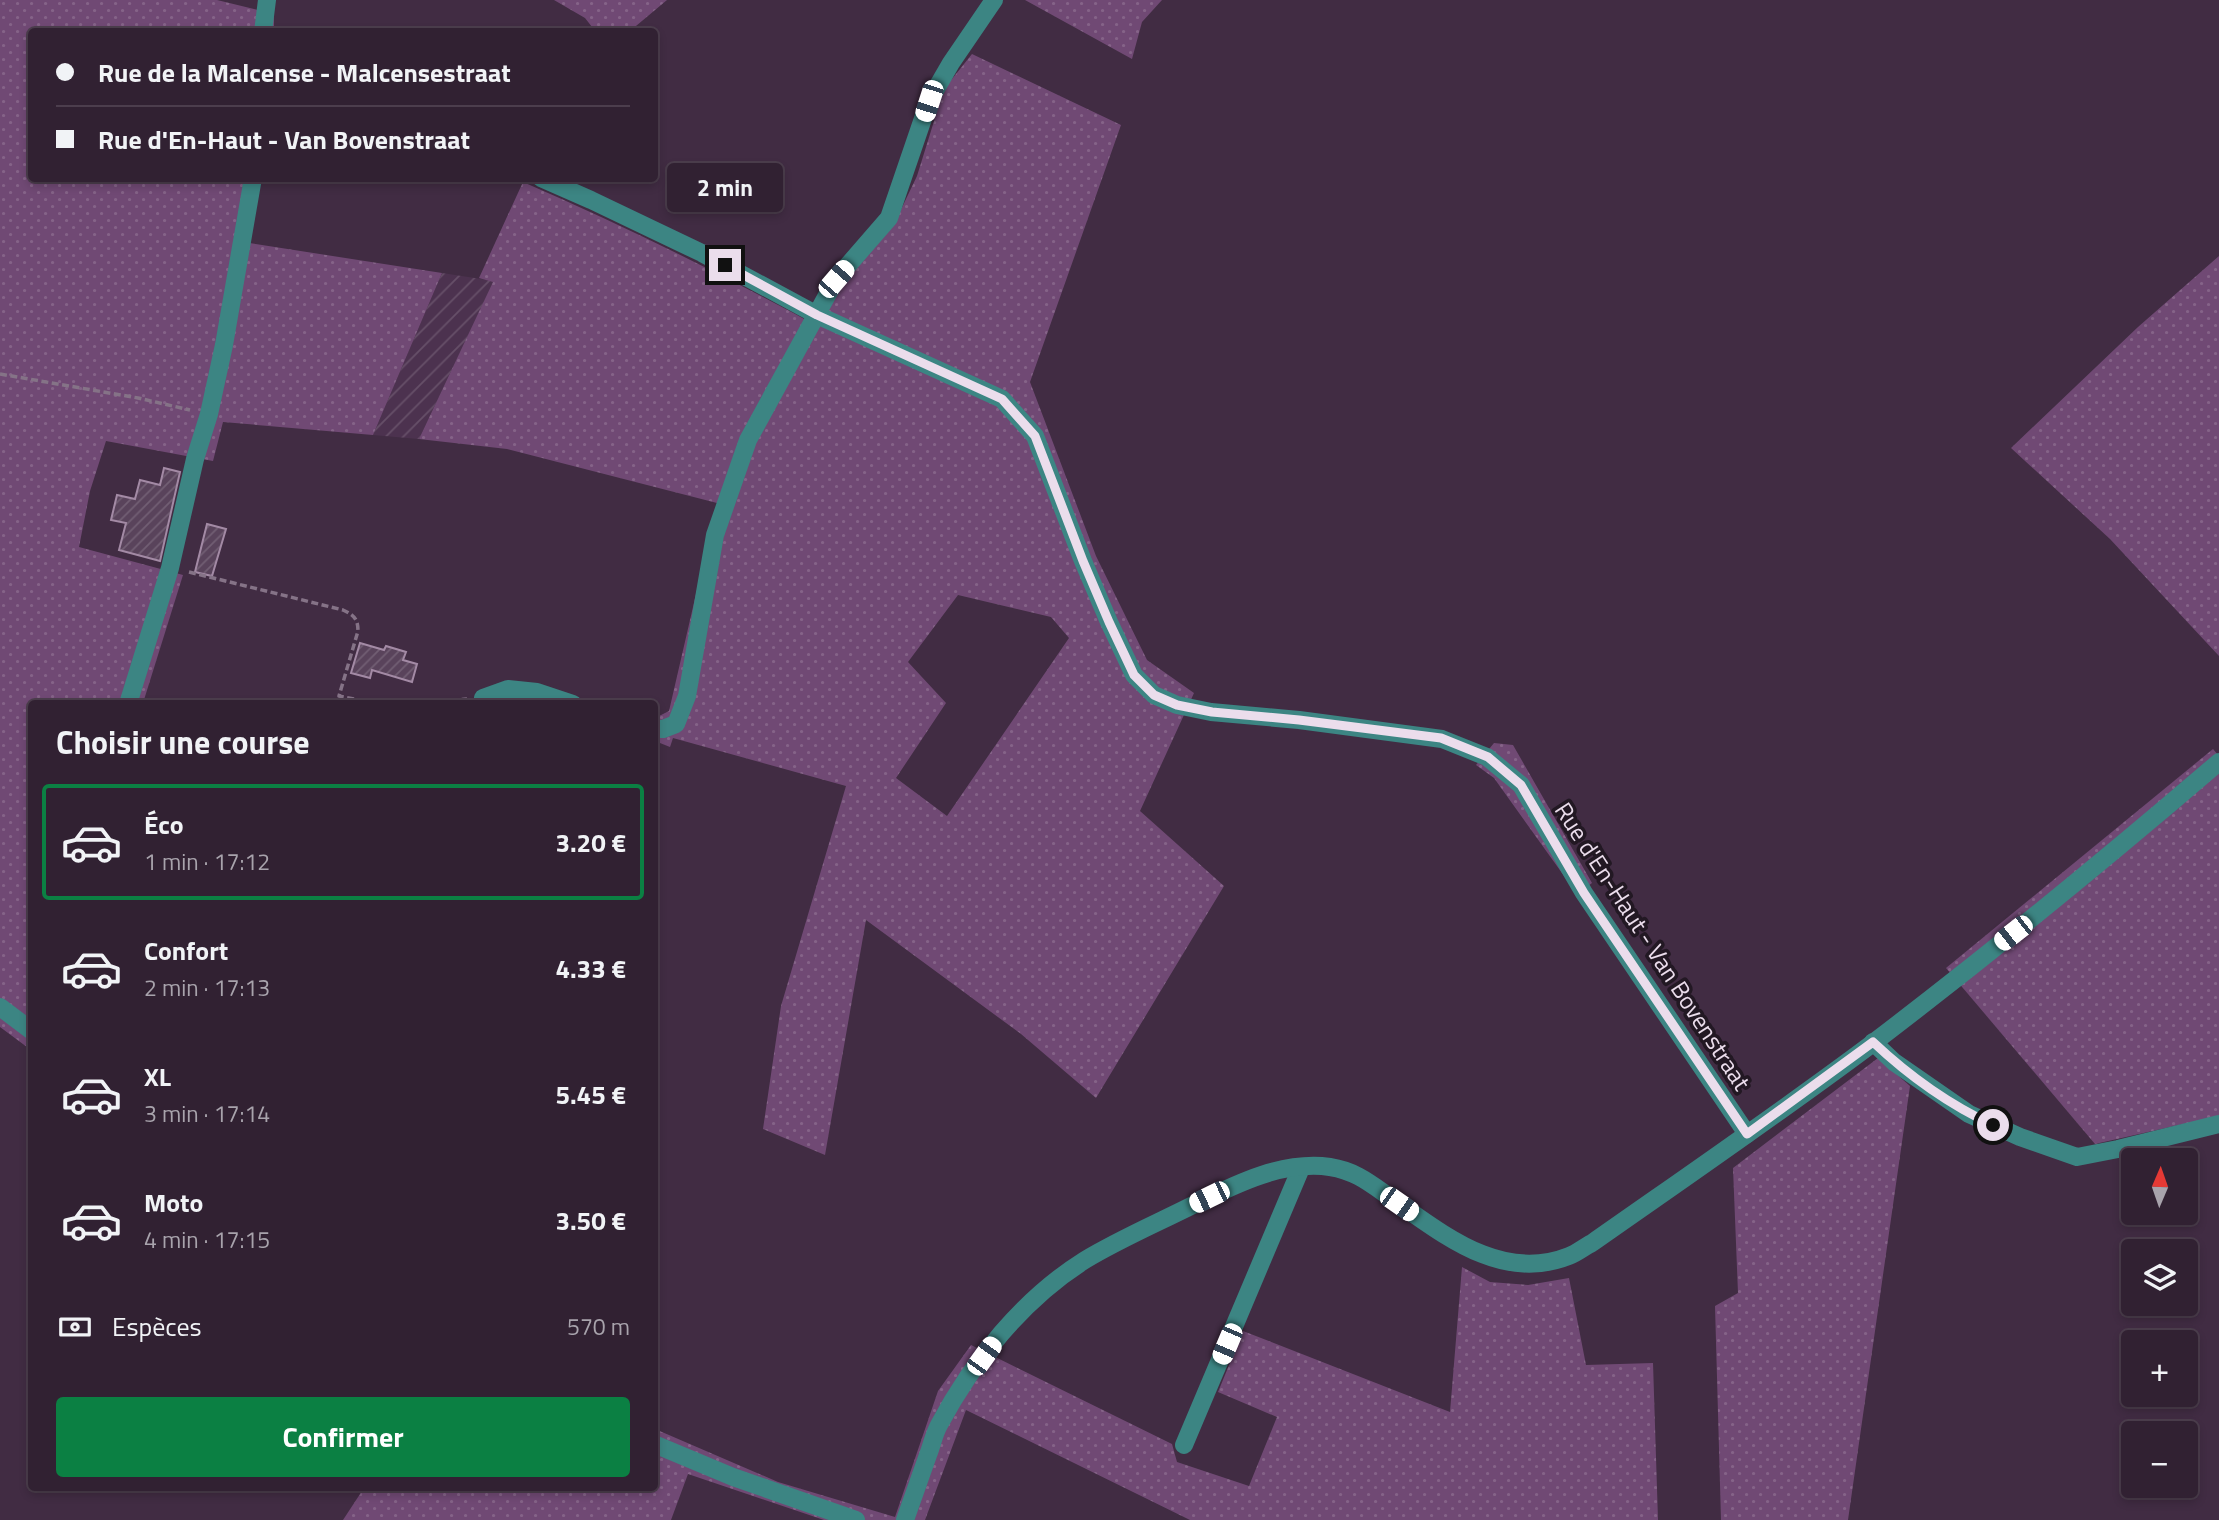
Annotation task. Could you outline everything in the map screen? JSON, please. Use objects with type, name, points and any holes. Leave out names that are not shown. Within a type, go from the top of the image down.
[{"type":"street","points":[[264,28],[267,0]]},
{"type":"street","points":[[658,729],[676,724],[687,695],[715,535],[748,440],[836,279],[889,218],[929,101],[993,0]]},
{"type":"street","points":[[129,700],[170,568],[195,459],[209,414],[252,182]]},
{"type":"street","name":"Rue d'En-Haut - Van Bovenstraat","points":[[550,182],[702,253],[817,315],[1002,399],[1035,436],[1109,622],[1134,675],[1154,695],[1177,705],[1212,712],[1311,721],[1441,738],[1488,757],[1521,785],[1584,893],[1747,1134]]},
{"type":"street","points":[[483,698],[508,689],[537,692],[561,700]]},
{"type":"street","points":[[905,1520],[938,1427],[969,1377],[999,1335],[1037,1296],[1085,1260],[1233,1185],[1267,1174],[1301,1168],[1329,1167],[1356,1174],[1470,1250],[1504,1262],[1544,1262],[1569,1256],[1592,1243],[1747,1134],[1873,1042],[2053,901],[2219,762]]},
{"type":"street","points":[[0,1007],[28,1023]]},
{"type":"street","points":[[1873,1042],[1894,1062],[1969,1114],[2020,1137],[2077,1157],[2219,1124]]},
{"type":"street","points":[[1184,1445],[1301,1168]]},
{"type":"street","points":[[658,1446],[733,1477],[856,1520]]},
{"type":"path","points":[[0,373],[209,414]]},
{"type":"path","points":[[170,568],[343,610],[354,615],[358,622],[358,631],[339,696],[358,700]]},
{"type":"path","points":[[462,700],[483,698]]},
{"type":"shaded area","points":[[0,0],[217,0],[274,14],[274,28],[28,28],[28,182],[245,182],[236,241],[442,273],[373,435],[223,422],[213,461],[106,441],[90,491],[79,547],[183,575],[144,700],[28,700],[28,1048],[0,1027]]},
{"type":"shaded area","points":[[554,0],[667,0],[634,28],[593,28],[585,18]]},
{"type":"shaded area","points":[[1025,0],[1162,0],[1142,22],[1132,59]]},
{"type":"shaded area","points":[[972,54],[1121,125],[1030,382],[1096,556],[1147,660],[1194,693],[1140,811],[1224,886],[1096,1098],[1021,1034],[866,920],[825,1155],[763,1129],[781,1006],[846,786],[673,738],[670,747],[658,742],[658,716],[669,711],[717,503],[507,449],[419,439],[493,282],[479,278],[523,182],[673,251],[819,327],[844,282],[896,220],[917,176],[944,89]],"holes":[[[958,595],[1051,617],[1069,638],[947,816],[896,778],[946,703],[908,662]]]},
{"type":"shaded area","points":[[2219,256],[2219,656],[2110,539],[2011,448],[2138,327]]},
{"type":"shaded area","points":[[442,273],[494,281],[419,439],[373,435]]},
{"type":"shaded area","points":[[1494,743],[1513,745],[1592,883],[1577,894],[1494,778],[1476,765]]},
{"type":"shaded area","points":[[2213,749],[2219,756],[2219,1116],[2095,1144],[1946,968]]},
{"type":"shaded area","points":[[1878,1058],[1910,1086],[1848,1520],[1721,1520],[1715,1306],[1738,1293],[1733,1168]]},
{"type":"shaded area","points":[[1462,1267],[1490,1282],[1528,1285],[1569,1278],[1586,1365],[1653,1363],[1658,1520],[1190,1520],[966,1410],[925,1520],[824,1520],[688,1474],[671,1520],[343,1520],[362,1491],[658,1491],[658,1430],[778,1482],[895,1517],[938,1391],[971,1345],[1172,1444],[1177,1462],[1249,1486],[1277,1417],[1218,1392],[1243,1331],[1450,1412]]},
{"type":"building","points":[[164,468],[180,472],[160,561],[119,550],[126,523],[111,520],[117,495],[135,499],[140,480],[160,485]]},
{"type":"building","points":[[207,524],[226,529],[212,576],[195,572]]},
{"type":"building","points":[[360,643],[384,650],[386,646],[406,652],[403,660],[417,664],[412,682],[372,670],[370,678],[351,673]]},
{"type":"route","points":[[725,265],[817,315],[1002,399],[1035,436],[1109,622],[1134,675],[1154,695],[1177,705],[1212,712],[1441,738],[1488,757],[1521,785],[1584,893],[1747,1134],[1873,1042],[1894,1062],[1942,1096],[1969,1114],[1993,1125]]}]
